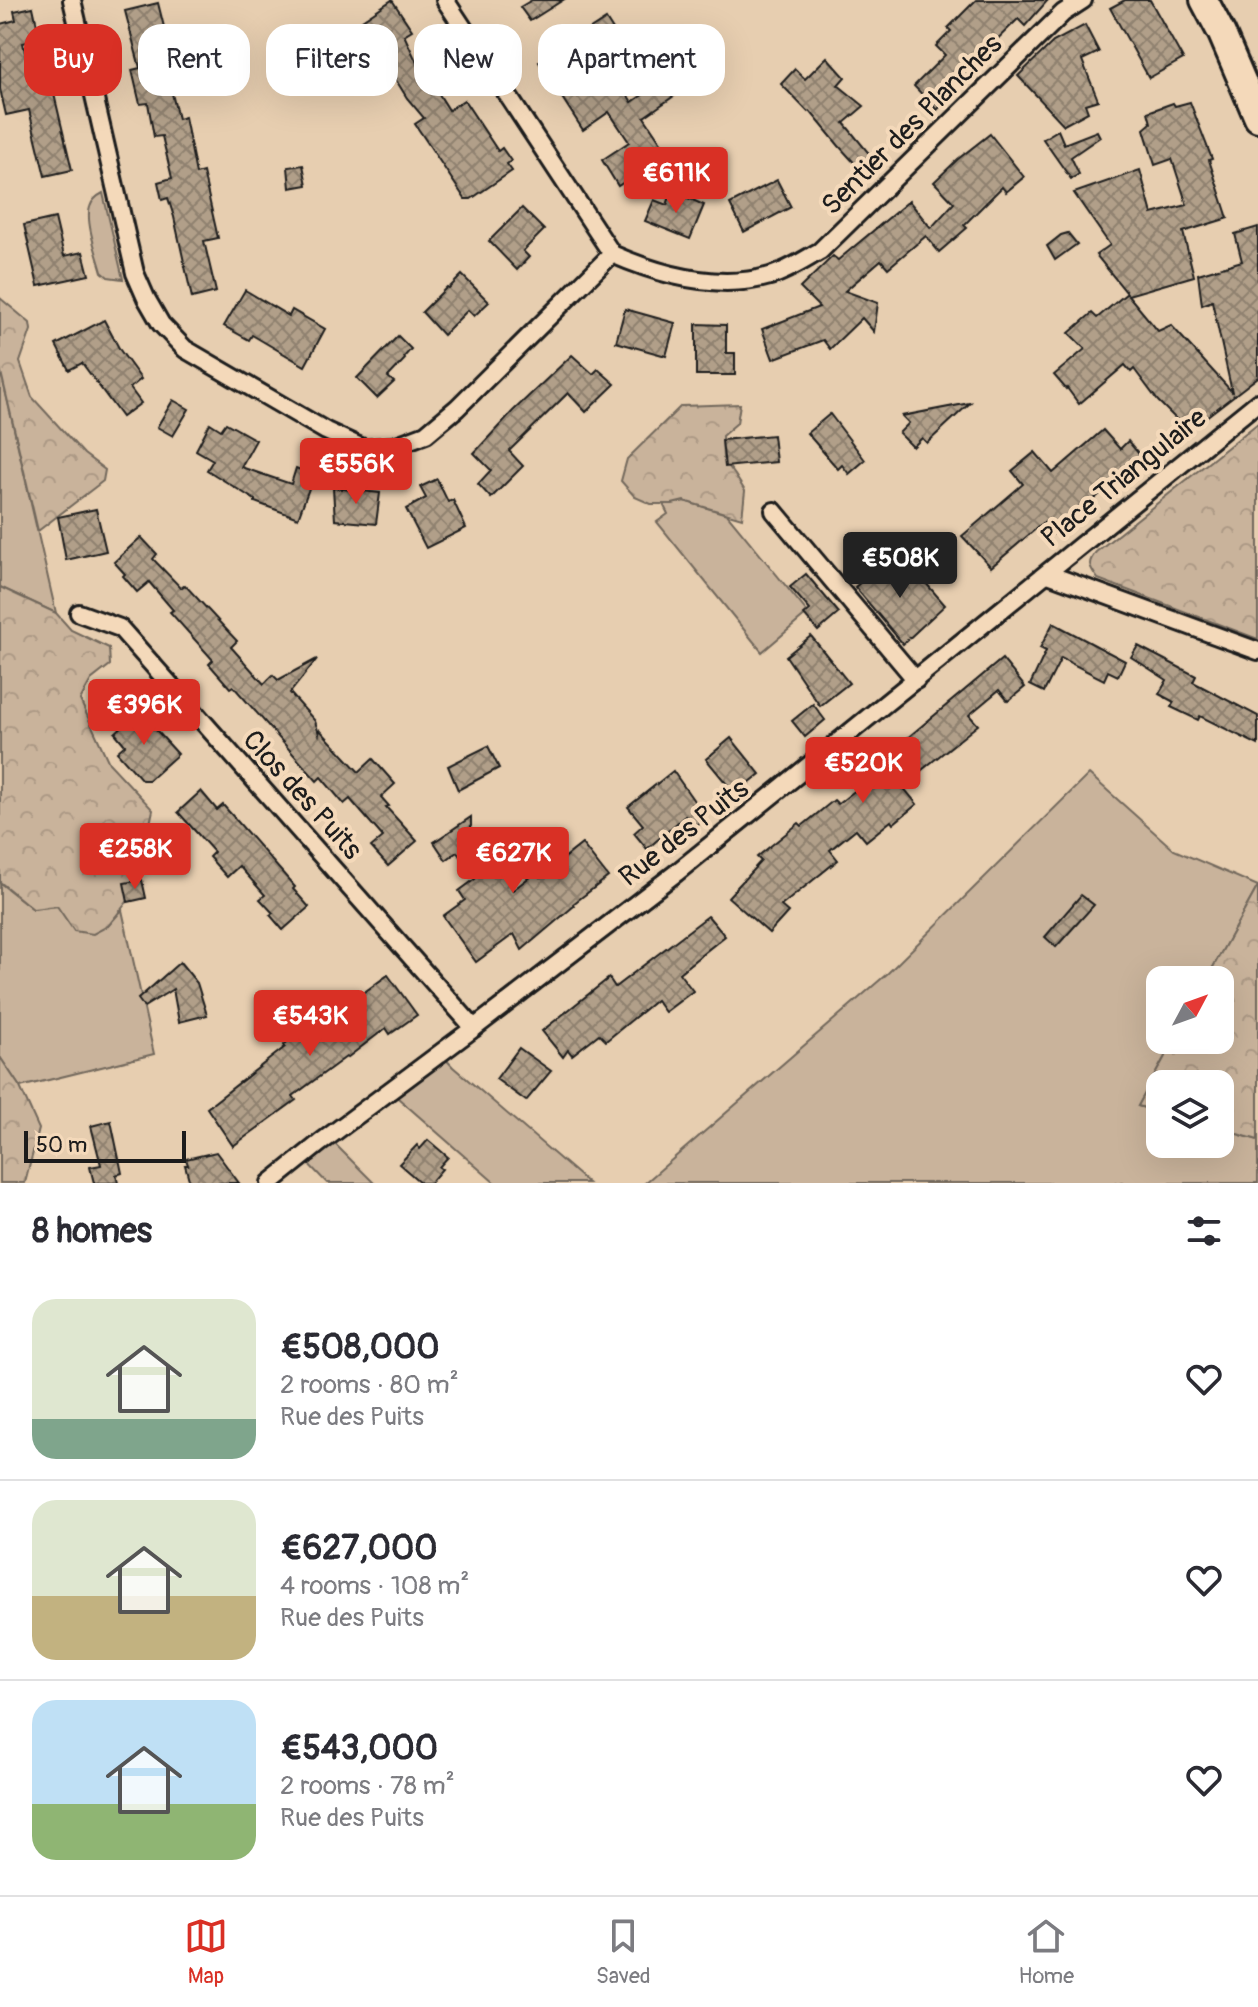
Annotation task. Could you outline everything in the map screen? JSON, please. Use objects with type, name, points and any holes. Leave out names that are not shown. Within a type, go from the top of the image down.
[{"type":"main road","points":[[1204,0],[1258,118]]},
{"type":"street","points":[[72,0],[135,273],[161,324],[185,349],[326,431],[365,449],[394,446],[426,434],[457,408],[612,254],[445,0]]},
{"type":"street","name":"Sentier des Planches","points":[[612,254],[641,267],[676,277],[714,281],[770,276],[820,251],[1063,13],[1083,0]]},
{"type":"street","name":"Place Triangulaire","points":[[1048,574],[1258,402]]},
{"type":"street","points":[[774,511],[916,680]]},
{"type":"street","name":"Place Triangulaire","points":[[1048,574],[1258,651]]},
{"type":"street","name":"Rue des Puits","points":[[270,1183],[676,873],[1048,574]]},
{"type":"street","name":"Clos des Puits","points":[[79,613],[120,628],[474,1028]]},
{"type":"green space","points":[[103,193],[123,279],[108,277],[102,272],[93,240],[90,207],[95,198]]},
{"type":"green space","points":[[0,298],[30,323],[31,330],[20,362],[32,397],[84,454],[105,470],[103,481],[38,531],[0,368]]},
{"type":"green space","points":[[0,368],[56,613],[0,587]]},
{"type":"green space","points":[[740,404],[737,423],[722,436],[723,459],[745,491],[742,518],[684,501],[651,504],[635,497],[621,481],[627,459],[681,406]]},
{"type":"green space","points":[[1258,423],[1258,639],[1098,579],[1090,566],[1096,552]]},
{"type":"green space","points":[[684,501],[727,514],[808,613],[762,652],[657,522],[668,514],[663,504]]},
{"type":"green space","points":[[0,587],[56,613],[71,630],[109,648],[110,665],[91,680],[80,700],[109,763],[153,810],[138,861],[138,888],[108,926],[93,934],[74,931],[57,906],[33,909],[0,882]]},
{"type":"green space","points":[[1089,774],[1174,850],[1258,886],[1214,966],[1146,966],[1146,1054],[1166,1054],[1158,1070],[1146,1070],[1146,1091],[1138,1106],[1146,1108],[1146,1158],[1234,1158],[1234,1133],[1258,1140],[1258,1183],[645,1183],[888,973]]},
{"type":"green space","points":[[0,883],[33,909],[57,906],[108,926],[122,910],[154,1054],[20,1087],[0,1057]]},
{"type":"green space","points":[[1258,886],[1258,1140],[1234,1133],[1234,1070],[1158,1070],[1166,1054],[1234,1054],[1234,966],[1214,966]]},
{"type":"green space","points":[[440,1053],[588,1183],[495,1183],[390,1091]]},
{"type":"green space","points":[[0,1057],[20,1087],[39,1129],[25,1183],[0,1183]]},
{"type":"green space","points":[[1146,1091],[1146,1108],[1138,1106]]},
{"type":"green space","points":[[328,1137],[374,1183],[327,1183],[302,1157]]},
{"type":"building","points":[[392,0],[412,30],[404,35],[414,56],[414,96],[440,96],[449,110],[464,100],[498,151],[502,148],[511,161],[507,164],[512,171],[471,199],[465,199],[415,124],[424,118],[398,83],[398,24],[365,24],[362,20]]},
{"type":"building","points":[[532,0],[563,0],[530,21],[520,7]]},
{"type":"building","points":[[976,0],[1048,0],[1025,26],[1018,19],[980,56],[986,62],[937,110],[914,86],[945,55],[936,46],[951,31],[948,28]]},
{"type":"building","points":[[1125,0],[1150,0],[1183,59],[1149,78],[1110,8]]},
{"type":"building","points":[[158,3],[163,24],[138,24],[138,60],[125,11]]},
{"type":"building","points":[[33,7],[37,24],[24,24],[24,96],[54,96],[72,170],[45,176],[29,110],[6,115],[0,89],[0,24],[16,20],[14,11]]},
{"type":"building","points":[[1085,25],[1099,52],[1082,60],[1098,100],[1085,104],[1088,112],[1064,125],[1018,76],[1053,42]]},
{"type":"building","points":[[827,57],[845,77],[838,85],[864,106],[844,123],[872,157],[859,168],[810,111],[781,84],[795,69],[805,79]]},
{"type":"building","points":[[138,68],[138,96],[132,70]]},
{"type":"building","points":[[138,96],[173,96],[178,119],[185,117],[196,174],[203,172],[218,238],[204,241],[216,292],[192,298],[174,217],[168,198],[162,200],[158,182],[172,178],[162,136],[154,137],[148,103],[140,104]]},
{"type":"building","points":[[561,96],[628,96],[632,102],[641,96],[674,96],[644,117],[668,153],[618,186],[602,160],[629,142],[609,112],[583,130]]},
{"type":"building","points":[[1190,102],[1212,159],[1209,160],[1228,218],[1183,232],[1194,276],[1128,295],[1158,331],[1171,325],[1232,392],[1212,301],[1202,305],[1198,274],[1242,261],[1235,234],[1258,227],[1258,377],[1188,431],[1158,401],[1134,369],[1131,372],[1125,365],[1079,404],[1054,375],[1085,349],[1069,333],[1092,313],[1097,318],[1127,293],[1096,255],[1110,245],[1074,193],[1140,170],[1152,214],[1187,205],[1172,159],[1155,165],[1144,129],[1151,123],[1148,112],[1173,103],[1175,106]]},
{"type":"building","points":[[1058,130],[1064,144],[1097,131],[1100,137],[1071,157],[1079,174],[1071,179],[1043,139]]},
{"type":"building","points":[[990,134],[1024,177],[1006,192],[1002,187],[964,225],[967,228],[939,252],[926,236],[888,268],[881,260],[845,291],[878,303],[874,332],[862,318],[830,349],[823,340],[773,359],[762,329],[819,307],[800,288],[833,256],[838,260],[909,201],[931,228],[954,203],[934,182]]},
{"type":"building","points":[[303,165],[307,185],[290,188],[288,167]]},
{"type":"building","points":[[777,180],[791,207],[744,232],[730,204]]},
{"type":"building","points":[[672,191],[704,205],[690,239],[645,221],[654,200],[667,205]]},
{"type":"building","points":[[522,208],[544,230],[523,251],[529,257],[517,270],[489,241]]},
{"type":"building","points":[[55,218],[64,256],[83,252],[89,275],[38,286],[24,225]]},
{"type":"building","points":[[1068,233],[1077,244],[1055,260],[1047,246]]},
{"type":"building","points":[[462,275],[489,302],[474,316],[468,310],[443,335],[422,312]]},
{"type":"building","points":[[245,290],[289,316],[292,310],[325,329],[305,366],[252,335],[249,340],[224,326]]},
{"type":"building","points":[[625,309],[675,323],[666,356],[616,342]]},
{"type":"building","points":[[104,320],[141,379],[130,388],[141,403],[122,417],[82,363],[69,370],[56,345]]},
{"type":"building","points":[[696,324],[726,325],[726,353],[735,353],[735,375],[696,375]]},
{"type":"building","points":[[398,336],[411,349],[388,377],[394,382],[377,398],[357,378]]},
{"type":"building","points":[[572,355],[593,374],[598,369],[615,384],[586,412],[568,393],[509,451],[523,466],[491,498],[478,484],[491,470],[474,453]]},
{"type":"building","points":[[173,400],[189,409],[173,436],[157,427]]},
{"type":"building","points":[[970,403],[927,443],[922,438],[913,447],[899,433],[909,423],[902,416]]},
{"type":"building","points":[[830,414],[865,460],[849,474],[842,465],[838,469],[807,433]]},
{"type":"building","points":[[210,423],[221,430],[226,423],[256,440],[241,467],[291,484],[296,468],[314,475],[298,518],[255,502],[207,470],[213,460],[196,450]]},
{"type":"building","points":[[1103,430],[1120,449],[1128,441],[1139,454],[1139,460],[1054,534],[1044,522],[991,567],[962,536],[1023,484],[1012,471],[1035,452],[1053,473]]},
{"type":"building","points":[[773,435],[776,462],[725,467],[722,440]]},
{"type":"building","points":[[437,479],[448,502],[453,500],[466,528],[426,548],[406,509],[426,498],[420,487]]},
{"type":"building","points":[[333,488],[380,493],[376,524],[335,520]]},
{"type":"building","points":[[96,509],[106,551],[66,560],[58,517]]},
{"type":"building","points":[[141,537],[157,554],[153,559],[181,588],[185,585],[237,641],[231,647],[264,684],[273,675],[278,680],[317,659],[290,693],[315,721],[319,734],[320,730],[359,772],[373,759],[395,784],[381,797],[389,806],[386,807],[417,841],[388,866],[371,847],[383,837],[350,799],[344,804],[321,777],[317,781],[233,686],[230,688],[209,664],[213,660],[170,612],[173,610],[149,582],[137,592],[123,576],[125,574],[114,562]]},
{"type":"building","points":[[887,561],[900,577],[911,566],[945,605],[903,644],[855,587]]},
{"type":"building","points":[[806,574],[839,613],[818,631],[804,615],[810,610],[790,587]]},
{"type":"building","points":[[1053,623],[1125,661],[1118,676],[1108,671],[1104,680],[1061,658],[1044,692],[1030,685],[1046,651],[1040,648]]},
{"type":"building","points":[[811,636],[849,683],[820,706],[786,656]]},
{"type":"building","points":[[1138,646],[1196,676],[1193,682],[1258,716],[1258,745],[1200,716],[1198,720],[1171,707],[1174,702],[1159,694],[1167,680],[1131,657]]},
{"type":"building","points":[[1002,659],[1025,687],[1008,701],[999,690],[969,715],[978,725],[902,786],[917,804],[866,841],[856,829],[830,850],[838,860],[781,906],[788,912],[769,933],[728,897],[761,861],[757,857],[799,823],[802,826],[834,800],[838,804],[867,781],[863,775]]},
{"type":"building","points":[[813,704],[825,720],[805,737],[792,721]]},
{"type":"building","points":[[139,711],[178,754],[149,780],[142,780],[117,752],[125,745],[115,733]]},
{"type":"building","points":[[731,738],[760,774],[735,794],[706,759]]},
{"type":"building","points":[[488,746],[499,768],[458,790],[448,766]]},
{"type":"building","points":[[673,771],[706,818],[693,828],[685,816],[647,849],[634,833],[643,825],[628,807]]},
{"type":"building","points":[[201,791],[217,810],[223,805],[309,907],[283,930],[260,899],[265,895],[239,866],[227,877],[209,857],[214,852],[178,812]]},
{"type":"building","points":[[471,817],[471,837],[484,856],[497,852],[513,890],[536,872],[540,877],[582,844],[608,877],[522,950],[514,934],[476,962],[443,916],[465,900],[459,891],[475,879],[457,852],[446,860],[434,842]]},
{"type":"building","points":[[142,880],[146,898],[128,902],[124,883]]},
{"type":"building","points":[[1081,895],[1094,905],[1056,947],[1045,937]]},
{"type":"building","points":[[708,916],[725,936],[679,973],[693,991],[665,1012],[656,1000],[606,1041],[599,1034],[572,1055],[568,1050],[563,1057],[542,1031],[609,978],[615,987]]},
{"type":"building","points":[[180,962],[197,983],[207,1015],[179,1022],[173,989],[144,1007],[138,999]]},
{"type":"building","points":[[388,975],[417,1015],[390,1034],[386,1028],[293,1096],[296,1100],[233,1146],[207,1108],[334,1005],[338,1011]]},
{"type":"building","points":[[519,1048],[551,1071],[526,1101],[496,1079]]},
{"type":"building","points":[[111,1121],[122,1173],[116,1175],[118,1183],[94,1183],[90,1167],[101,1165],[91,1126]]},
{"type":"building","points":[[428,1140],[448,1157],[430,1183],[421,1183],[399,1164],[417,1145],[420,1149]]},
{"type":"building","points":[[216,1152],[239,1183],[190,1183],[186,1159]]}]
